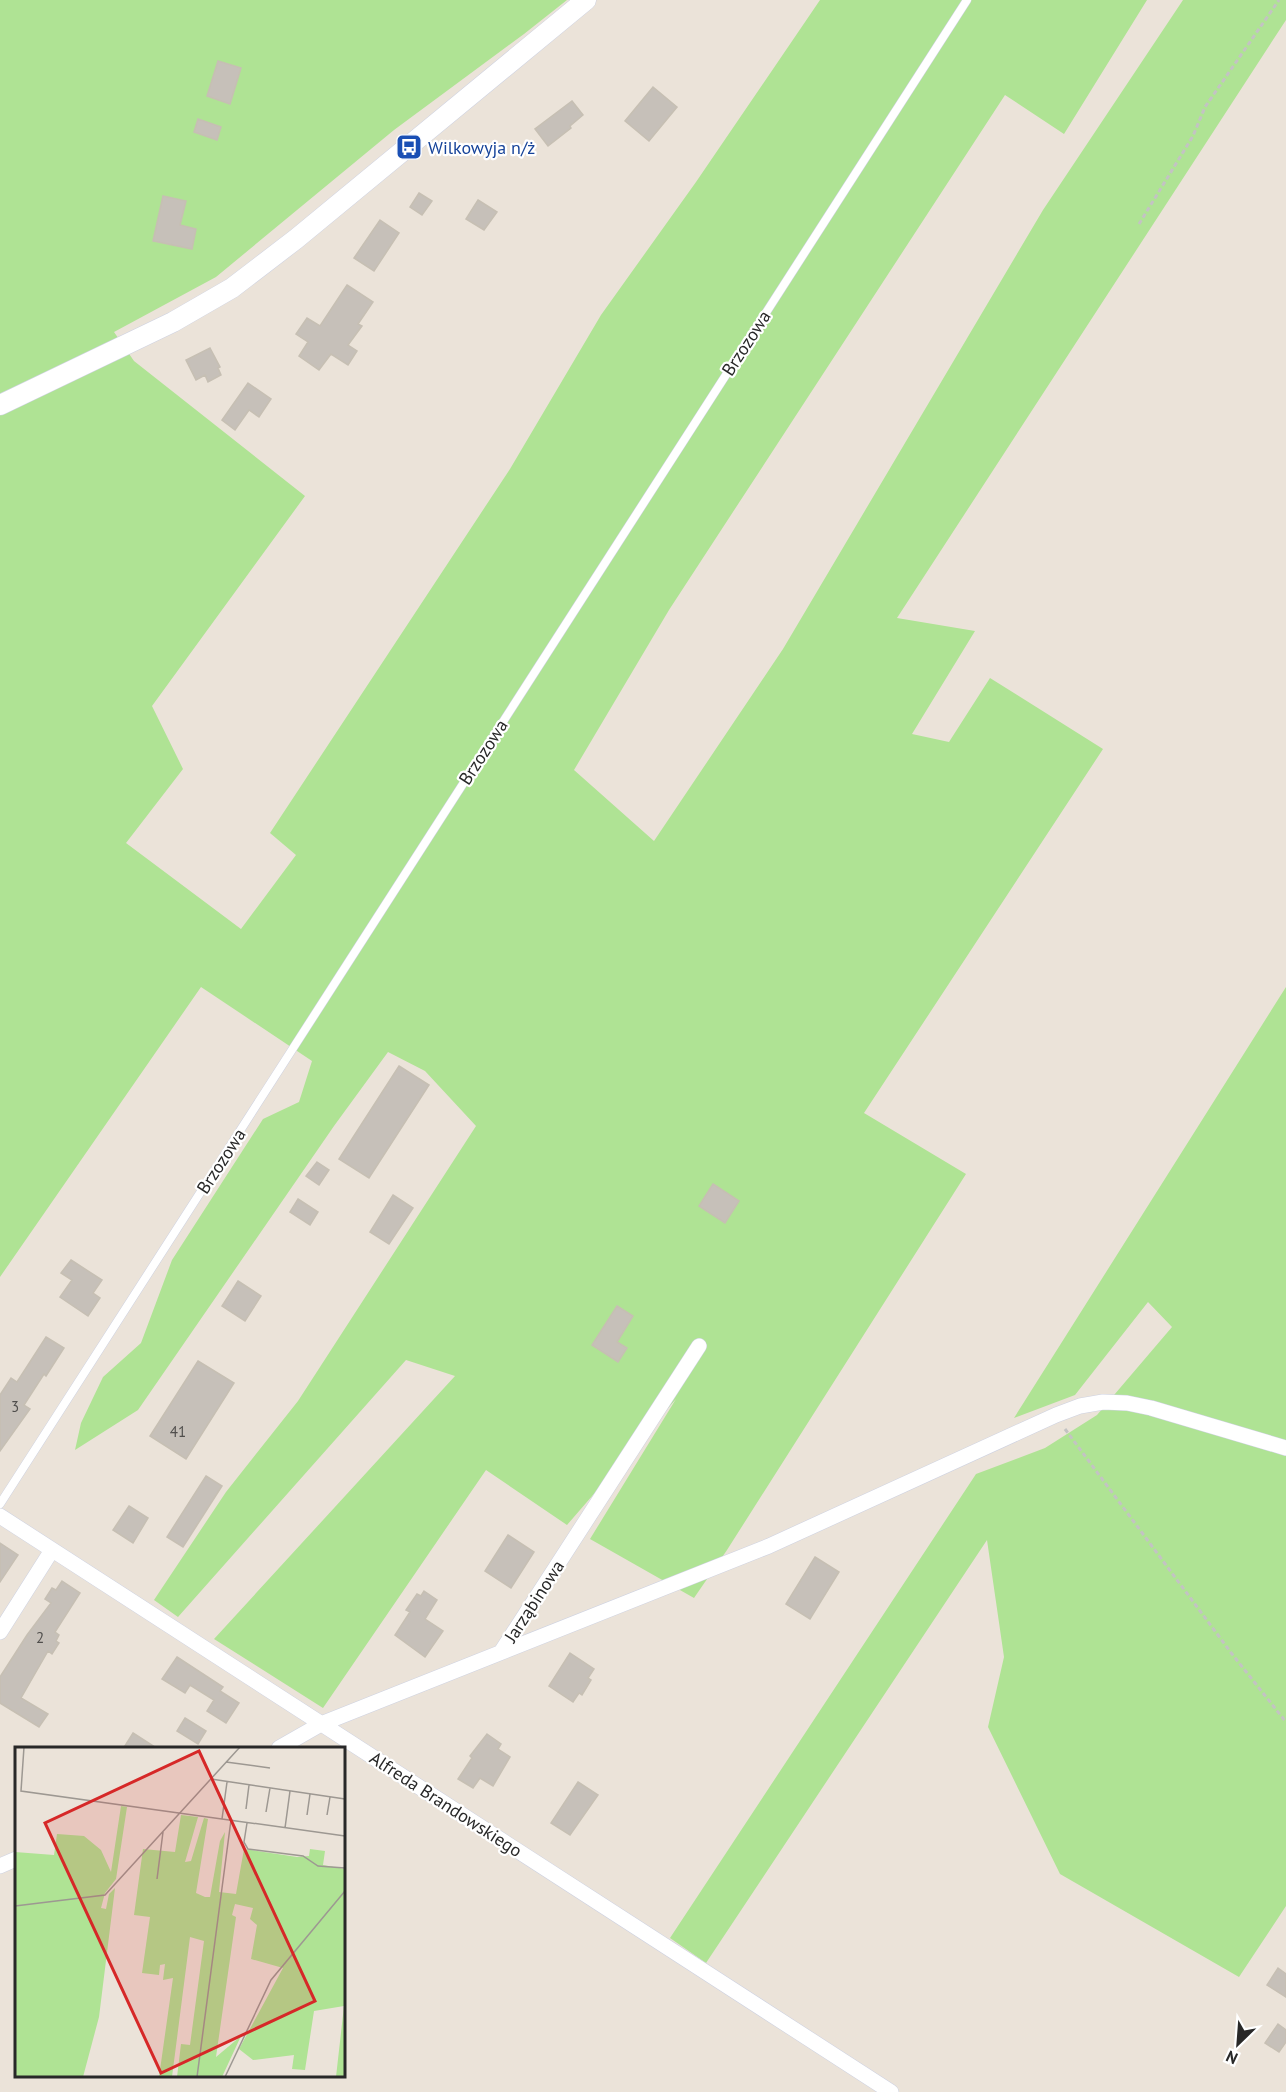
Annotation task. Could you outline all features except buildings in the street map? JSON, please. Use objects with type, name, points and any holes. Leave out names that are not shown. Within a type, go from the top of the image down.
[{"type":"street","points":[[0,405],[163,328],[232,288],[296,239],[586,0]]},
{"type":"street","name":"Jarząbinowa","points":[[282,1747],[321,1724],[501,1652],[699,1346]]},
{"type":"street","points":[[501,1652],[769,1546],[1056,1415],[1080,1407],[1103,1402],[1151,1408],[1286,1448]]},
{"type":"street","name":"Alfreda Brandowskiego","points":[[0,1516],[891,2092]]},
{"type":"street","points":[[0,1632],[52,1550]]},
{"type":"lane","name":"Brzozowa","points":[[0,1504],[967,0]]},
{"type":"path","points":[[1139,224],[1193,136],[1205,107],[1279,0]]},
{"type":"path","points":[[1056,1415],[1232,1654],[1286,1722]]},
{"type":"green space","points":[[0,0],[567,0],[394,130],[216,277],[114,332],[134,361],[305,496],[152,706],[183,769],[126,843],[241,929],[296,855],[270,833],[510,469],[601,315],[696,182],[820,0],[1147,0],[1064,134],[1005,95],[669,610],[574,770],[654,841],[783,649],[1043,210],[1183,0],[1286,0],[1286,20],[897,618],[975,631],[912,734],[949,742],[990,678],[1103,749],[864,1113],[966,1174],[727,1550],[694,1598],[590,1539],[676,1399],[567,1525],[486,1470],[323,1708],[214,1639],[455,1376],[406,1360],[178,1617],[154,1600],[226,1492],[298,1401],[476,1126],[425,1071],[388,1052],[334,1126],[138,1410],[75,1450],[81,1423],[103,1377],[141,1343],[172,1260],[263,1119],[299,1102],[312,1061],[201,987],[0,1277]]},
{"type":"green space","points":[[1286,987],[1286,1906],[1239,1977],[1060,1874],[988,1727],[1004,1657],[987,1540],[706,1963],[670,1938],[976,1474],[1045,1448],[1097,1415],[1172,1327],[1148,1302],[1075,1395],[1014,1418]]},
{"type":"place","name":"Wilkowyja n/ż","points":[[409,147]]}]
